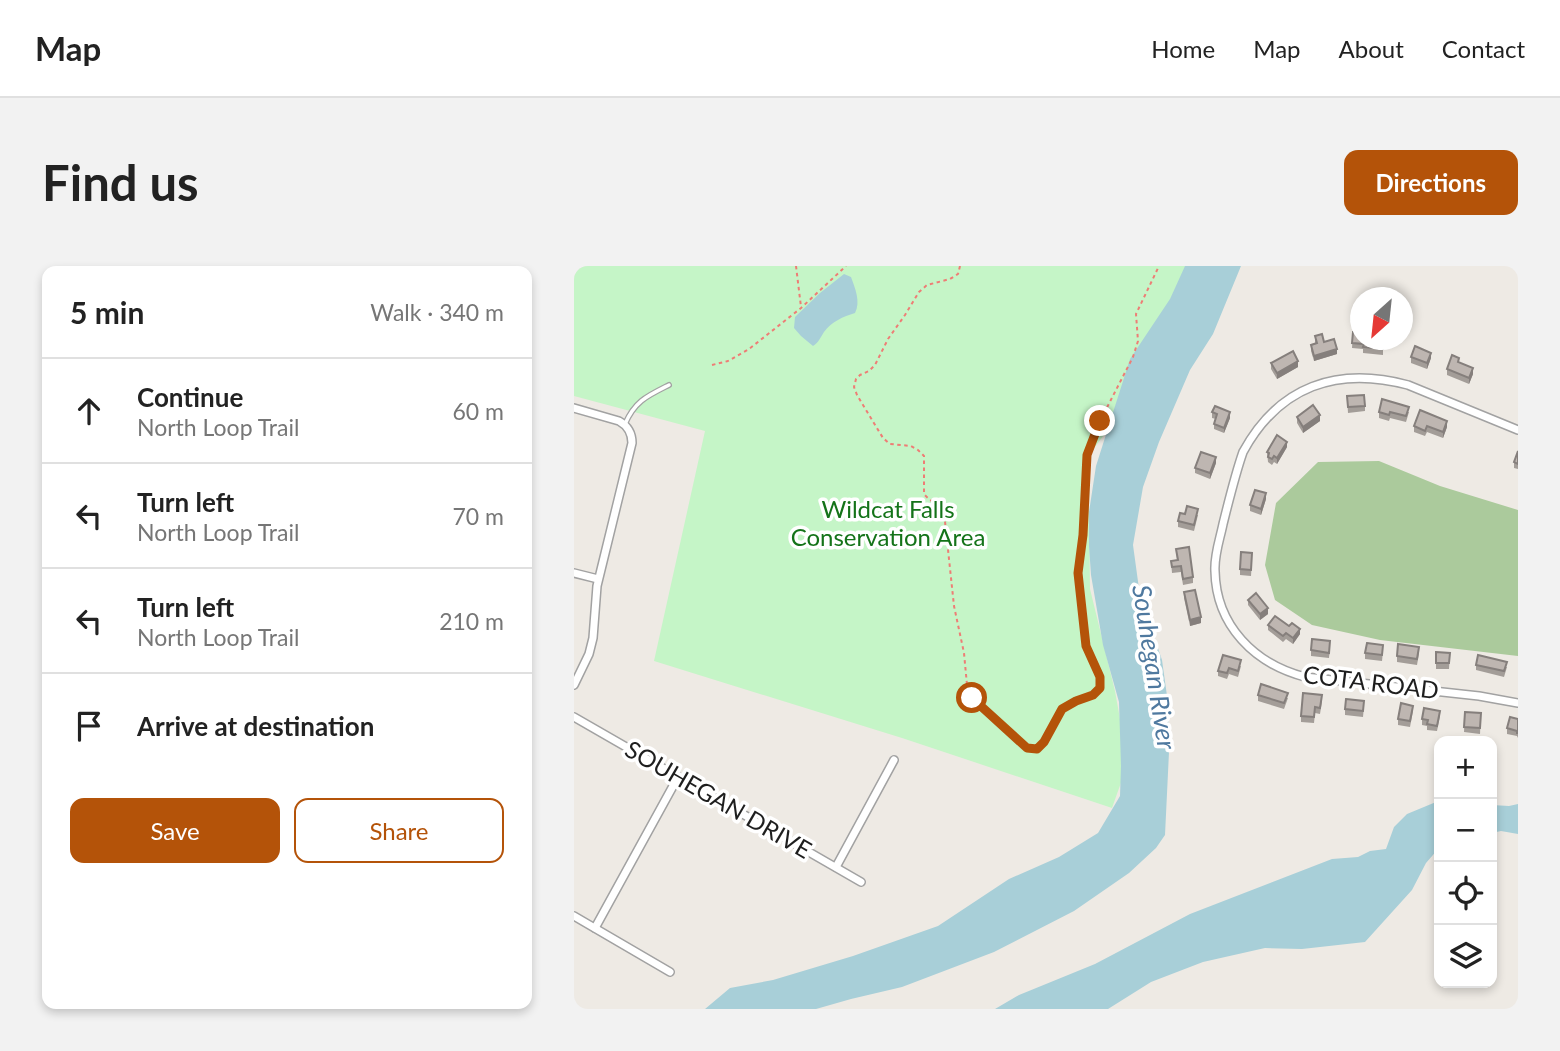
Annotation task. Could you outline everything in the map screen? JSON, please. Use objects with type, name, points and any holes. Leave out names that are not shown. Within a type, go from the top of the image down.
[{"type":"street","name":"COTA ROAD","points":[[1518,430],[1391,381],[1350,378],[1307,389],[1269,414],[1243,452],[1217,548],[1215,572],[1220,601],[1236,634],[1256,653],[1280,668],[1305,677],[1479,696],[1518,703]]},
{"type":"street","points":[[574,408],[625,424],[631,433],[632,443],[598,579],[593,638],[589,654],[574,685]]},
{"type":"street","points":[[574,573],[598,579]]},
{"type":"street","name":"SOUHEGAN DRIVE","points":[[574,717],[861,882]]},
{"type":"street","points":[[836,867],[894,760]]},
{"type":"street","points":[[595,928],[678,777]]},
{"type":"street","points":[[574,916],[670,972]]},
{"type":"lane","points":[[625,424],[631,409],[669,385]]},
{"type":"path","points":[[796,266],[802,308]]},
{"type":"path","points":[[712,365],[728,361],[749,349],[802,308],[846,266]]},
{"type":"path","points":[[960,266],[958,274],[950,279],[926,285],[919,292],[888,339],[875,365],[869,372],[860,374],[854,387],[883,438],[890,444],[911,446],[924,456],[924,494],[944,512],[954,606],[964,653],[967,685],[972,698],[1027,748],[1037,749],[1044,742],[1062,709],[1093,695],[1100,688],[1100,677],[1086,646],[1078,573],[1087,455],[1100,421],[1133,358],[1138,341],[1136,314],[1159,266]]},
{"type":"green space","name":"Wildcat Falls Conservation Area","points":[[574,266],[1186,266],[1118,411],[1091,452],[1090,459],[1090,589],[1115,691],[1125,747],[1123,777],[1112,808],[902,738],[654,661],[705,431],[574,396]]},
{"type":"green space","points":[[1379,461],[1440,486],[1518,510],[1518,656],[1380,640],[1312,625],[1275,600],[1265,565],[1276,503],[1318,462]]},
{"type":"water","name":"Souhegan River","points":[[1185,266],[1241,266],[1213,334],[1190,370],[1159,442],[1143,487],[1133,545],[1140,596],[1162,660],[1168,703],[1169,752],[1165,835],[1156,848],[1129,873],[1074,911],[994,952],[902,987],[816,1009],[705,1009],[730,988],[773,980],[938,926],[1009,879],[1059,857],[1098,833],[1120,796],[1121,766],[1119,702],[1103,645],[1091,575],[1089,512],[1096,466],[1130,359],[1170,299]]},
{"type":"water","points":[[844,274],[851,277],[856,290],[855,313],[831,325],[813,346],[794,328],[795,317]]},
{"type":"water","points":[[1434,803],[1434,854],[1412,890],[1365,942],[1302,949],[1265,948],[1203,962],[1151,982],[1108,1009],[995,1009],[1019,995],[1095,964],[1190,914],[1332,859],[1358,857],[1370,851],[1386,849],[1394,827],[1407,814]]},
{"type":"water","points":[[1518,804],[1518,834],[1497,832],[1497,805]]},
{"type":"building","points":[[1322,334],[1324,342],[1334,339],[1337,349],[1314,356],[1311,345],[1317,343],[1315,336]]},
{"type":"building","points":[[1415,346],[1431,353],[1427,363],[1411,357]]},
{"type":"building","points":[[1293,351],[1298,361],[1277,373],[1271,363]]},
{"type":"building","points":[[1452,355],[1459,358],[1458,362],[1473,368],[1469,378],[1447,369]]},
{"type":"building","points":[[1364,395],[1365,406],[1348,407],[1347,396]]},
{"type":"building","points":[[1382,399],[1409,407],[1406,416],[1379,412]]},
{"type":"building","points":[[1313,405],[1320,415],[1303,427],[1297,417]]},
{"type":"building","points":[[1215,406],[1230,412],[1224,428],[1214,424],[1217,414],[1212,412]]},
{"type":"building","points":[[1420,410],[1447,421],[1443,432],[1427,426],[1425,431],[1414,426]]},
{"type":"building","points":[[1277,435],[1287,442],[1277,458],[1274,456],[1272,459],[1267,452]]},
{"type":"building","points":[[1201,452],[1216,457],[1210,473],[1195,468]]},
{"type":"building","points":[[1255,490],[1266,493],[1261,509],[1250,505]]},
{"type":"building","points":[[1187,506],[1198,509],[1194,525],[1178,521],[1180,513],[1185,514]]},
{"type":"building","points":[[1189,547],[1193,577],[1183,579],[1181,566],[1172,567],[1171,561],[1178,560],[1176,549]]},
{"type":"building","points":[[1241,552],[1252,553],[1251,570],[1240,569]]},
{"type":"building","points":[[1195,590],[1201,617],[1190,620],[1184,592]]},
{"type":"building","points":[[1256,593],[1268,608],[1260,614],[1248,600]]},
{"type":"building","points":[[1275,616],[1289,626],[1292,623],[1300,629],[1293,638],[1286,633],[1283,636],[1268,625]]},
{"type":"building","points":[[1312,639],[1330,641],[1329,653],[1311,650]]},
{"type":"building","points":[[1367,643],[1383,645],[1382,655],[1365,653]]},
{"type":"building","points":[[1398,644],[1419,647],[1417,659],[1397,656]]},
{"type":"building","points":[[1436,652],[1450,653],[1449,663],[1436,663]]},
{"type":"building","points":[[1223,655],[1241,660],[1238,671],[1229,668],[1227,673],[1218,671]]},
{"type":"building","points":[[1478,655],[1507,662],[1504,671],[1476,665]]},
{"type":"building","points":[[1261,684],[1288,693],[1284,703],[1258,695]]},
{"type":"building","points":[[1303,693],[1322,695],[1320,708],[1315,707],[1314,717],[1301,716]]},
{"type":"building","points":[[1346,699],[1364,701],[1363,711],[1345,709]]},
{"type":"building","points":[[1401,703],[1413,706],[1410,721],[1398,719]]},
{"type":"building","points":[[1424,708],[1440,711],[1437,726],[1427,724],[1428,720],[1422,719]]},
{"type":"building","points":[[1465,712],[1481,713],[1480,728],[1464,727]]},
{"type":"building","points":[[1510,717],[1518,719],[1518,733],[1507,728]]},
{"type":"route","points":[[972,698],[1027,748],[1037,749],[1044,742],[1062,709],[1093,695],[1100,688],[1100,677],[1086,646],[1078,573],[1087,455],[1100,421]]}]
